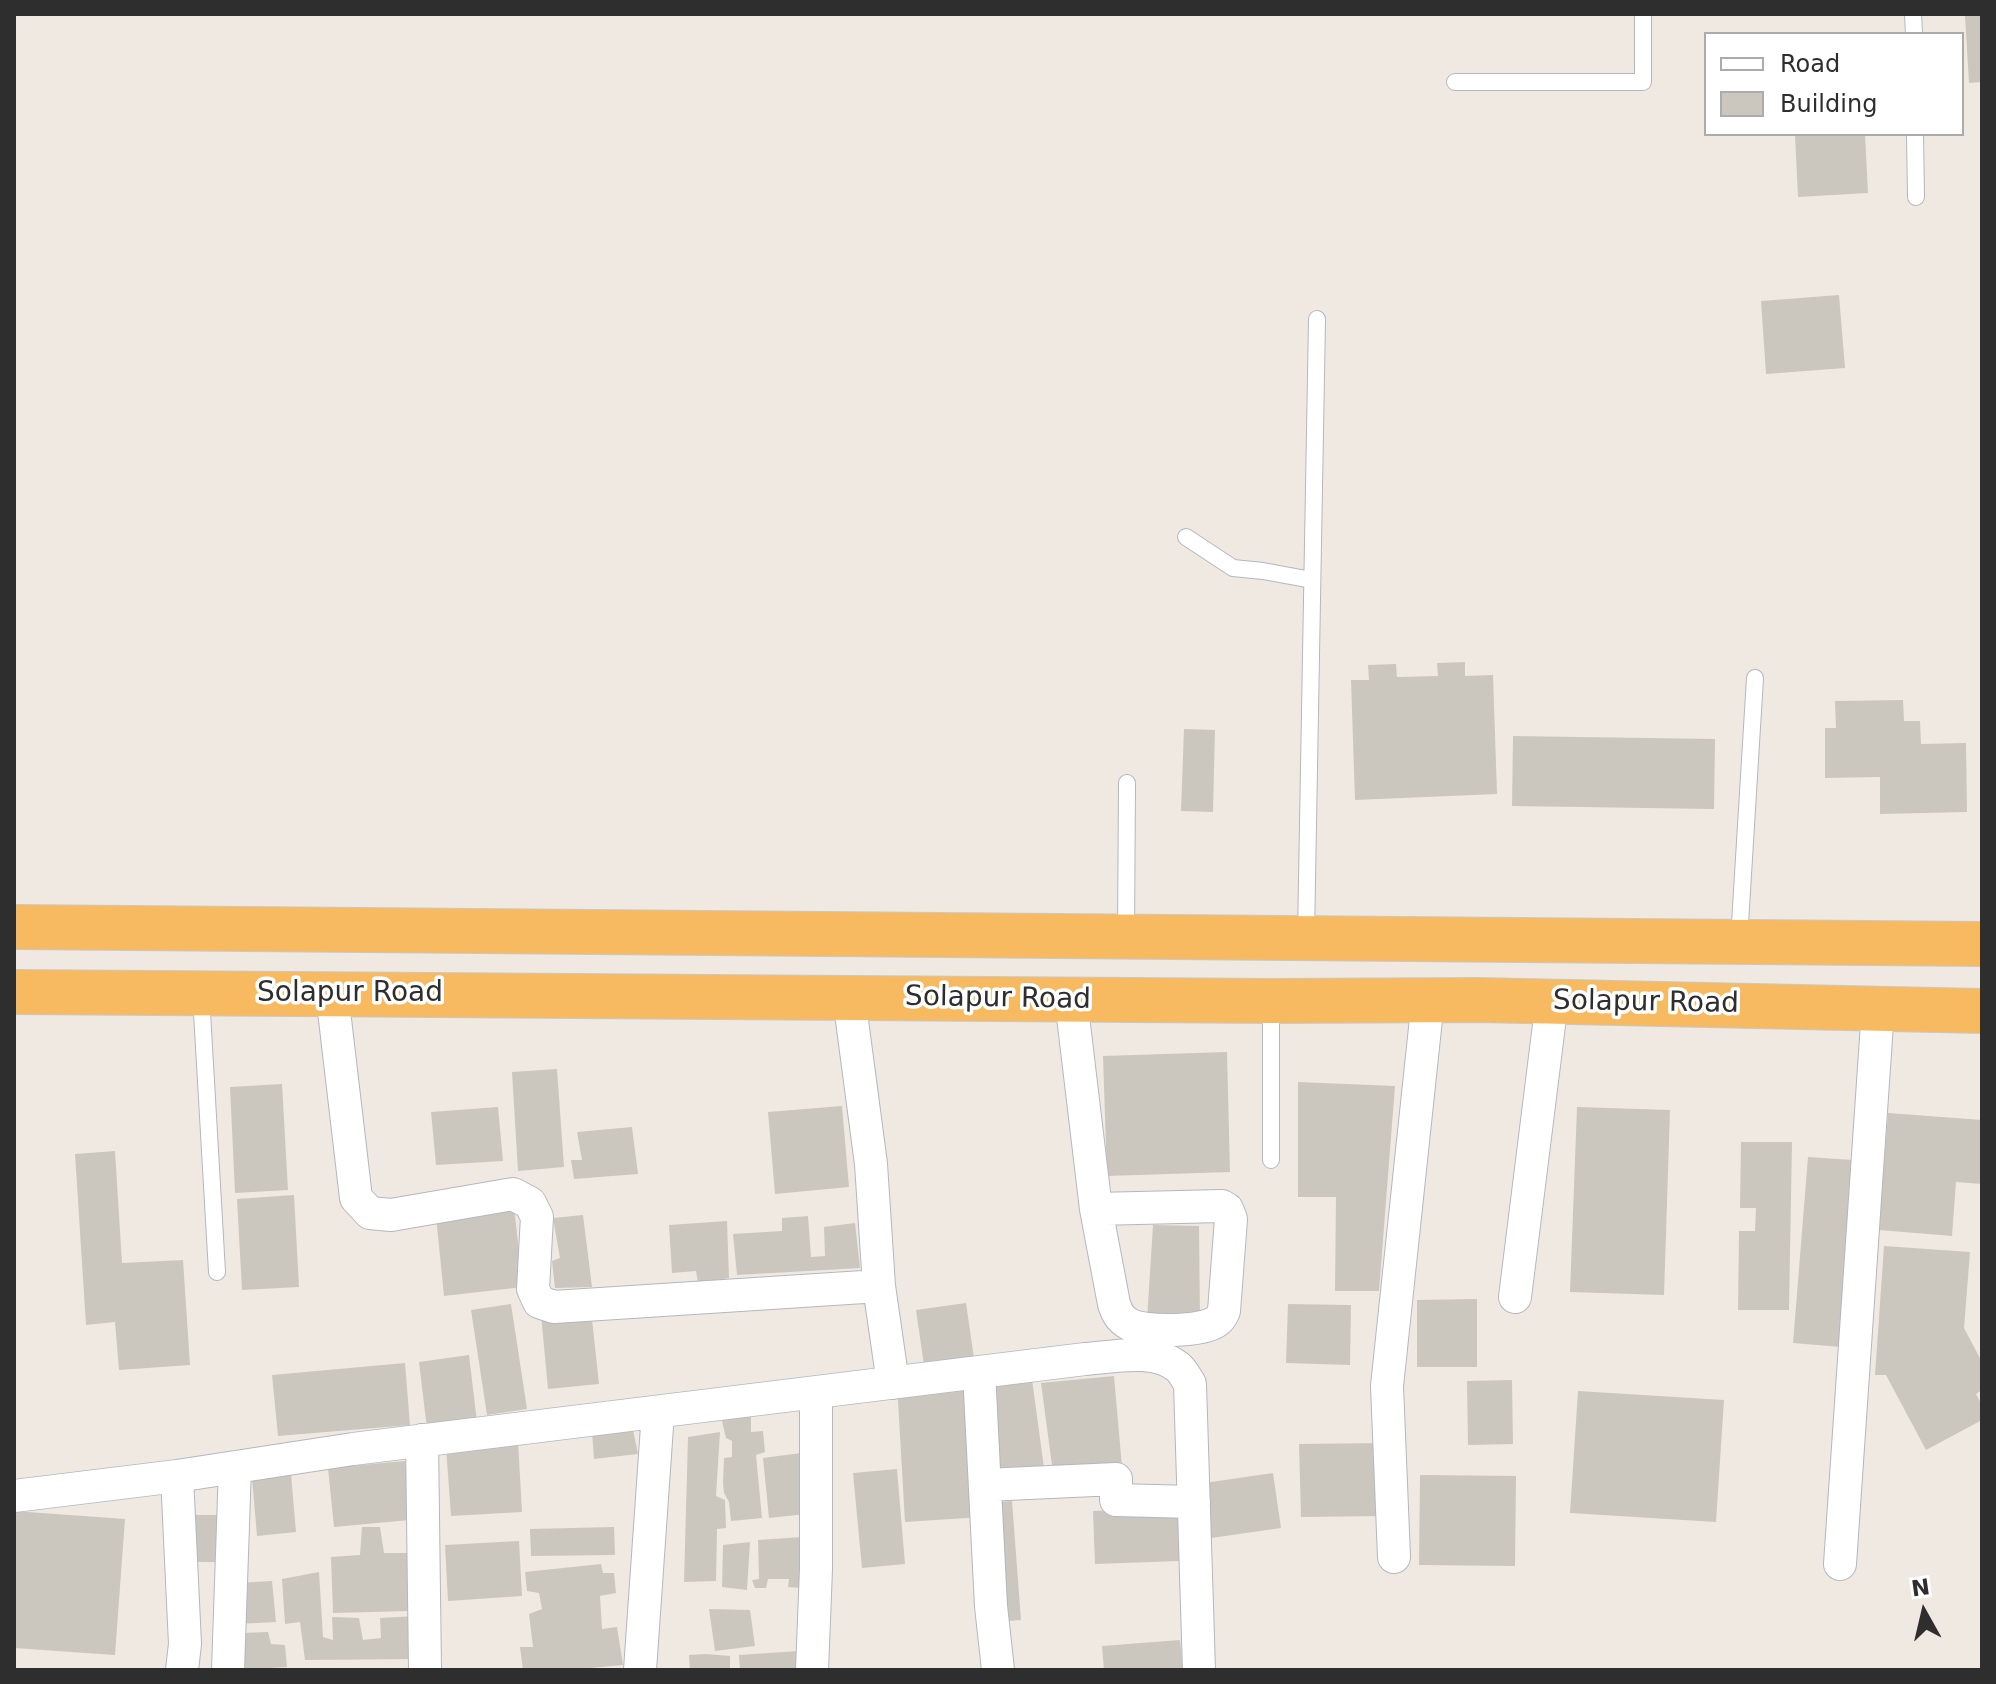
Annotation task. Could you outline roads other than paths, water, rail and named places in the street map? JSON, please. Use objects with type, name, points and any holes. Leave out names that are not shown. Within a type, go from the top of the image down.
[{"type":"highway","points":[[14,927],[1982,944]]},
{"type":"highway","name":"Solapur Road","points":[[14,992],[1552,1001],[1982,1011]]},
{"type":"street","points":[[332,994],[356,1198],[370,1213],[391,1215],[513,1194],[530,1203],[537,1217],[533,1289],[539,1302],[554,1307],[879,1286]]},
{"type":"street","points":[[849,998],[871,1164],[879,1286],[893,1383]]},
{"type":"street","points":[[1071,1000],[1096,1209],[1119,1316],[1137,1328],[1163,1331],[1207,1326],[1220,1318],[1224,1311],[1231,1219],[1227,1209],[1222,1206],[1096,1209]]},
{"type":"street","points":[[1394,1557],[1387,1386],[1428,1000]]},
{"type":"street","points":[[1515,1297],[1552,1001]]},
{"type":"street","points":[[1840,1564],[1878,1009]]},
{"type":"street","points":[[14,1496],[422,1440],[1085,1359],[1131,1355],[1159,1357],[1179,1368],[1190,1384],[1199,1670]]},
{"type":"street","points":[[979,1372],[991,1606],[998,1670]]},
{"type":"street","points":[[812,1670],[816,1569],[816,1393]]},
{"type":"street","points":[[640,1670],[658,1412]]},
{"type":"street","points":[[422,1440],[425,1670]]},
{"type":"street","points":[[228,1670],[235,1467]]},
{"type":"street","points":[[177,1476],[185,1644],[182,1670]]},
{"type":"street","points":[[985,1485],[1116,1479],[1116,1500],[1194,1502]]},
{"type":"lane","points":[[1455,82],[1643,82],[1643,14]]},
{"type":"lane","points":[[1915,136],[1916,197]]},
{"type":"lane","points":[[1306,938],[1317,319]]},
{"type":"lane","points":[[1186,537],[1233,568],[1312,580]]},
{"type":"lane","points":[[1739,942],[1755,678]]},
{"type":"lane","points":[[1126,936],[1127,783]]},
{"type":"lane","points":[[201,993],[217,1272]]},
{"type":"lane","points":[[1271,1001],[1271,1160]]}]
